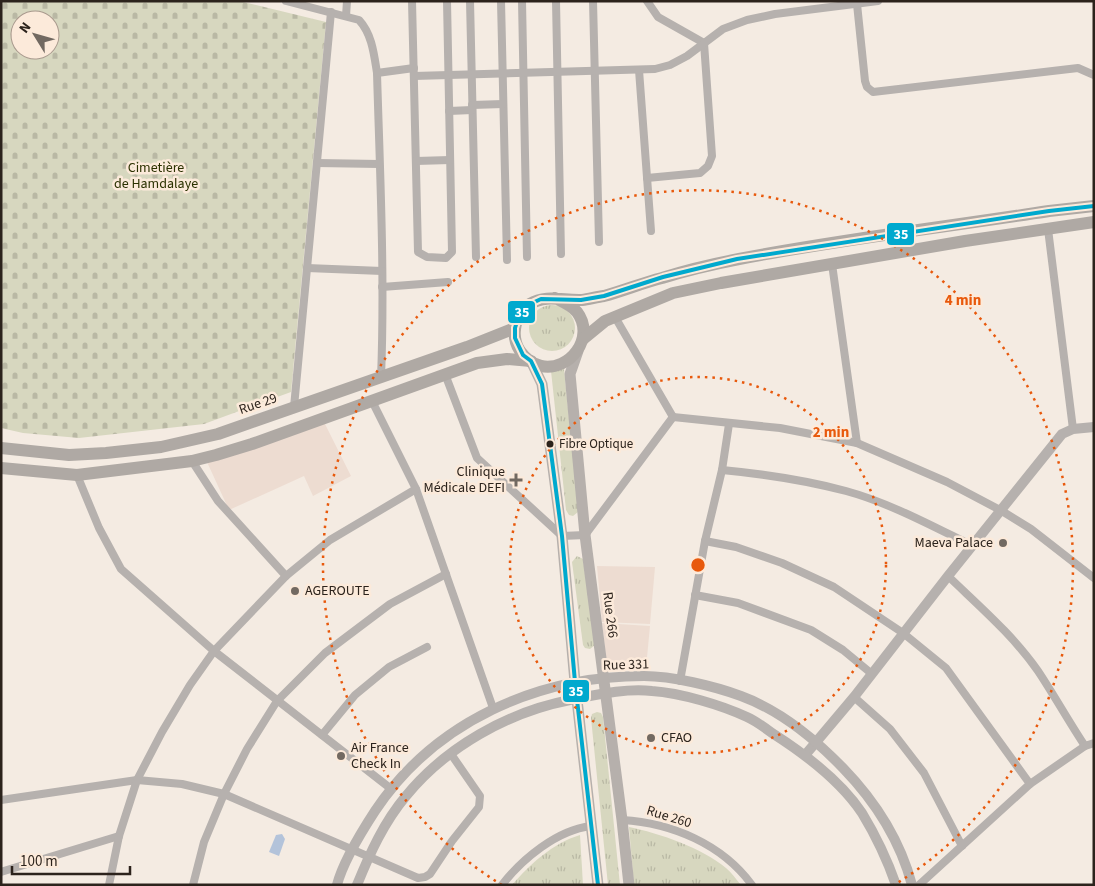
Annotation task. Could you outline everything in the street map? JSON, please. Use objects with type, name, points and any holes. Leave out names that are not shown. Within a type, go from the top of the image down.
[{"type":"main road","points":[[598,885],[590,826],[562,536],[542,384],[531,362],[518,347],[515,338],[515,328],[519,315],[528,305],[541,299],[581,300],[604,296],[663,277],[737,259],[1094,206]]},
{"type":"main road","points":[[1,468],[77,475],[192,461],[216,456],[477,363],[507,359],[539,365],[557,366],[573,356],[581,344],[605,321],[673,293],[965,241],[1094,222]]},
{"type":"main road","points":[[555,298],[567,303],[577,313],[583,325],[581,344]]},
{"type":"main road","name":"Rue 29","points":[[1,448],[69,455],[161,447],[218,434],[381,378],[515,328]]},
{"type":"main road","name":"Rue 266","points":[[581,344],[570,374],[584,535],[606,693],[629,885]]},
{"type":"street","points":[[286,1],[359,20],[366,28],[377,73],[382,271],[381,378]]},
{"type":"street","points":[[346,16],[347,1]]},
{"type":"street","points":[[412,1],[418,252],[427,257],[446,258],[452,252],[446,1]]},
{"type":"street","points":[[470,1],[476,257]]},
{"type":"street","points":[[501,1],[507,260]]},
{"type":"street","points":[[522,1],[527,257]]},
{"type":"street","points":[[556,1],[561,254]]},
{"type":"street","points":[[593,1],[599,242]]},
{"type":"street","points":[[647,1],[658,17],[704,43]]},
{"type":"street","points":[[377,73],[414,72],[448,76],[655,69],[670,65],[687,56],[723,29],[747,20],[775,14],[878,1]]},
{"type":"street","points":[[858,4],[865,80],[867,87],[873,92],[1078,68],[1094,75]]},
{"type":"street","points":[[294,408],[330,12]]},
{"type":"street","points":[[647,178],[700,172],[708,166],[712,156],[704,43]]},
{"type":"street","points":[[639,70],[651,231]]},
{"type":"street","points":[[449,111],[503,104]]},
{"type":"street","points":[[416,161],[450,160]]},
{"type":"street","points":[[317,163],[379,164]]},
{"type":"street","points":[[1048,229],[1072,430]]},
{"type":"street","points":[[832,264],[857,443]]},
{"type":"street","points":[[307,268],[382,271]]},
{"type":"street","points":[[382,287],[448,282]]},
{"type":"street","points":[[615,317],[673,417]]},
{"type":"street","points":[[445,374],[477,458],[562,536],[584,535],[673,417]]},
{"type":"street","points":[[372,401],[416,489],[493,708]]},
{"type":"street","points":[[673,417],[780,428],[857,443],[947,482],[1002,511],[1038,534],[1094,578]]},
{"type":"street","points":[[680,680],[705,541],[722,470],[729,424]]},
{"type":"street","points":[[806,754],[854,697],[1062,434],[1072,430],[1094,427]]},
{"type":"street","points":[[192,461],[218,501],[286,576]]},
{"type":"street","points":[[722,470],[768,474],[847,492],[899,511],[973,546]]},
{"type":"street","points":[[77,475],[99,528],[121,569],[214,651],[390,788]]},
{"type":"street","points":[[109,885],[119,836],[138,780],[180,701],[214,651],[286,576],[330,540],[416,489]]},
{"type":"street","points":[[705,541],[736,547],[782,563],[834,587],[903,633],[946,668],[1030,784]]},
{"type":"street","points":[[194,885],[204,842],[224,794],[247,749],[278,701],[325,653],[390,604],[446,574]]},
{"type":"street","points":[[948,576],[996,621],[1023,652],[1038,671],[1085,746]]},
{"type":"street","points":[[695,595],[738,603],[811,630],[843,650],[872,674]]},
{"type":"street","points":[[322,735],[355,695],[389,667],[427,647]]},
{"type":"street","name":"Rue 331","points":[[337,885],[360,835],[390,788],[408,768],[442,739],[493,708],[516,698],[576,682],[646,676],[680,680],[742,696],[778,715],[828,751],[861,787],[884,818],[912,885]]},
{"type":"street","name":"Rue 331","points":[[357,885],[368,857],[388,820],[407,795],[451,754],[485,731],[548,704],[606,693],[652,690],[698,699],[748,717],[806,754],[861,812],[885,854],[896,885]]},
{"type":"street","points":[[854,697],[890,729],[924,773],[962,846]]},
{"type":"street","points":[[919,885],[1030,784],[1085,746],[1094,743]]},
{"type":"street","points":[[1,800],[138,780],[182,784],[224,794],[418,878],[430,874],[452,841],[479,807],[480,796],[451,754]]},
{"type":"street","name":"Rue 260","points":[[622,820],[636,821],[680,831],[712,847],[744,874],[752,885]]},
{"type":"street","points":[[502,885],[513,871],[549,841],[590,826]]},
{"type":"street","points":[[1,872],[119,836]]},
{"type":"shaded area","points":[[324,422],[351,476],[313,496],[304,476],[229,510],[207,462]]},
{"type":"shaded area","points":[[597,566],[655,567],[650,624],[602,622]]},
{"type":"shaded area","points":[[602,623],[650,626],[646,668],[607,665]]},
{"type":"green space","name":"Cimetière de Hamdalaye","points":[[1,1],[239,1],[326,22],[291,392],[204,424],[79,438],[23,433],[1,428]]},
{"type":"green space","points":[[557,305],[569,311],[574,319],[574,337],[569,345],[561,350],[547,351],[535,345],[530,337],[529,323],[535,311],[543,306]]},
{"type":"green space","points":[[564,369],[578,508],[578,512],[573,516],[569,515],[566,510],[551,371]]},
{"type":"green space","points":[[577,556],[583,559],[595,645],[590,649],[585,648],[583,645],[572,562]]},
{"type":"green space","points":[[601,713],[603,717],[620,885],[608,885],[591,718],[592,714]]},
{"type":"green space","points":[[629,827],[667,837],[705,854],[726,868],[741,885],[634,885]]},
{"type":"green space","points":[[580,835],[583,885],[512,885],[526,869],[551,849]]},
{"type":"water","points":[[282,834],[285,839],[279,856],[269,852],[276,835]]},
{"type":"transit line","name":"35","points":[[598,885],[575,682],[562,536],[542,384],[531,361],[523,355],[515,338],[515,328],[519,315],[528,305],[541,299],[581,300],[604,296],[663,277],[737,259],[1049,211],[1094,206]]},
{"type":"place","name":"Fibre Optique","points":[[550,444]]},
{"type":"place","name":"Clinique Médicale DEFI","points":[[516,480]]},
{"type":"place","name":"Maeva Palace","points":[[1003,543]]},
{"type":"place","name":"AGEROUTE","points":[[295,591]]},
{"type":"place","name":"CFAO","points":[[651,738]]},
{"type":"place","name":"Air France Check In","points":[[341,756]]}]
